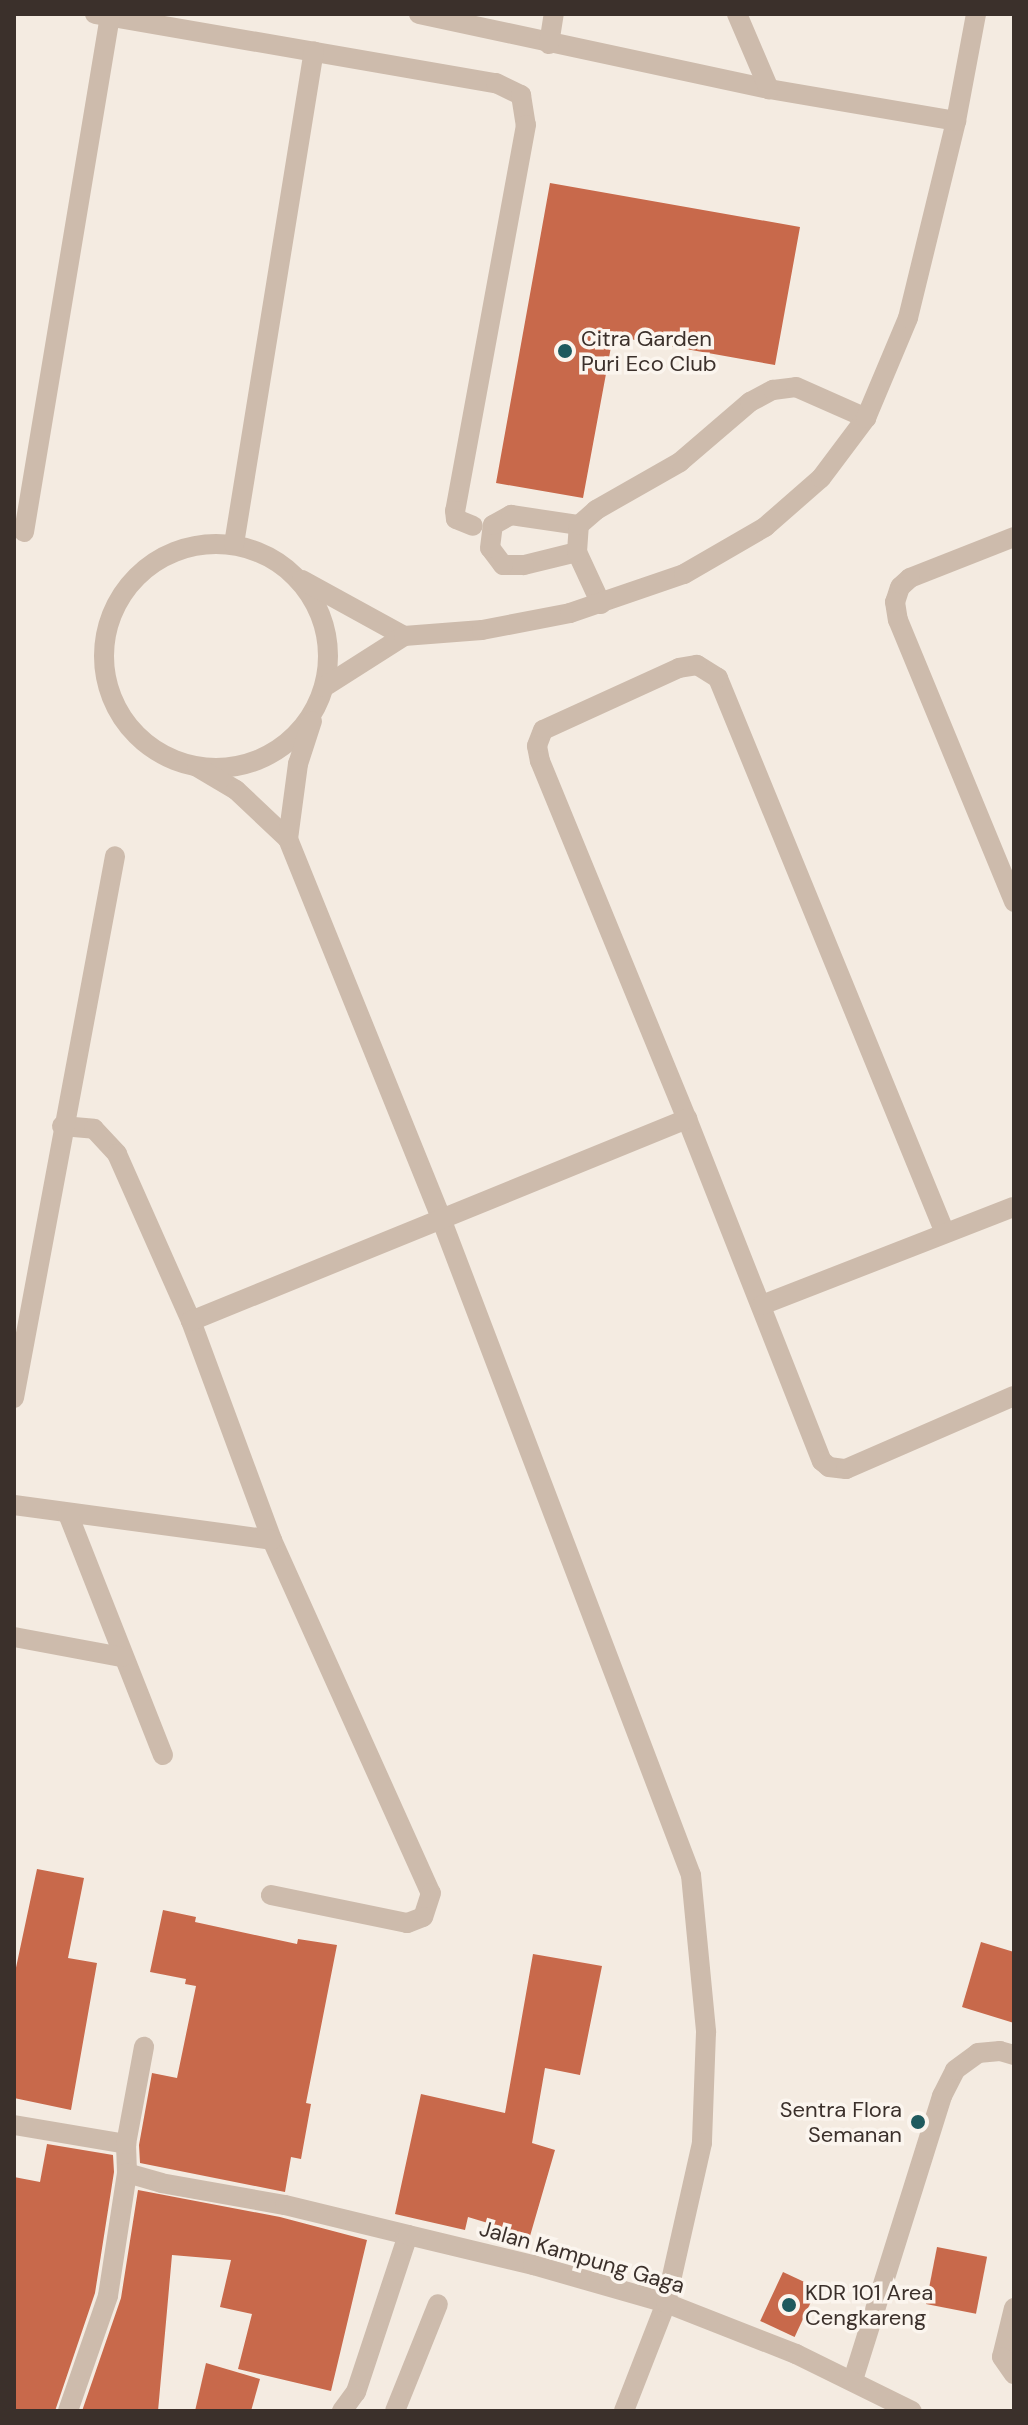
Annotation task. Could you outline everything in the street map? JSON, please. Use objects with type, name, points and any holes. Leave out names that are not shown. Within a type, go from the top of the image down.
[{"type":"street","points":[[419,14],[769,89],[956,121]]},
{"type":"street","points":[[549,44],[554,14]]},
{"type":"street","points":[[737,14],[769,89]]},
{"type":"street","points":[[324,687],[404,636],[482,630],[601,604],[684,574],[765,527],[821,478],[866,418],[908,318],[956,121],[976,14]]},
{"type":"street","points":[[24,532],[102,15],[496,83],[521,95],[526,125],[455,511],[456,519],[473,526]]},
{"type":"street","points":[[234,544],[314,51]]},
{"type":"street","points":[[601,604],[577,552],[579,525],[596,510],[680,462],[750,402],[773,390],[796,387],[866,418]]},
{"type":"street","points":[[577,552],[524,565],[503,565],[490,548],[493,525],[511,515],[579,525]]},
{"type":"street","points":[[1014,537],[910,578],[900,587],[895,602],[898,620],[1014,902]]},
{"type":"street","points":[[404,636],[297,577],[259,551],[234,544],[189,546],[167,554],[147,567],[117,603],[104,648],[111,695],[135,735],[153,750],[197,767],[236,790],[288,839],[442,1221],[691,1875],[706,2032],[702,2143],[666,2303],[624,2411]]},
{"type":"street","points":[[288,839],[298,764],[324,687],[328,642],[322,617],[297,577]]},
{"type":"street","points":[[945,1233],[718,678],[697,665],[679,668],[543,730],[537,746],[762,1305],[819,1456],[829,1467],[846,1469],[1014,1396]]},
{"type":"street","points":[[197,767],[220,769],[258,761],[285,745],[316,709]]},
{"type":"street","points":[[14,1398],[20,1317],[62,1126],[115,856]]},
{"type":"street","points":[[191,1321],[687,1119]]},
{"type":"street","points":[[62,1126],[94,1129],[117,1154],[191,1321],[272,1540],[431,1893],[423,1917],[407,1923],[271,1895]]},
{"type":"street","points":[[762,1305],[1014,1207]]},
{"type":"street","points":[[14,1505],[272,1540]]},
{"type":"street","points":[[68,1514],[163,1755]]},
{"type":"street","points":[[14,1637],[122,1657]]},
{"type":"street","points":[[68,2411],[108,2296],[127,2173],[126,2144],[144,2047]]},
{"type":"street","points":[[853,2380],[942,2096],[955,2070],[978,2053],[1000,2051],[1014,2055]]},
{"type":"street","points":[[14,2125],[126,2144]]},
{"type":"street","name":"Jalan Kampung Gaga","points":[[127,2173],[161,2183],[285,2205],[533,2265],[666,2303],[796,2354],[912,2411]]},
{"type":"street","points":[[342,2411],[356,2392],[408,2235]]},
{"type":"street","points":[[395,2411],[438,2304]]},
{"type":"street","points":[[1014,2308],[1002,2357],[1014,2374]]},
{"type":"building","name":"Citra Garden Puri Eco Club","points":[[550,183],[800,227],[775,365],[613,336],[583,498],[496,483]]},
{"type":"building","points":[[37,1869],[84,1878],[68,1958],[97,1963],[71,2110],[14,2098],[14,1977]]},
{"type":"building","points":[[163,1910],[196,1917],[195,1922],[297,1944],[298,1939],[337,1945],[306,2103],[311,2104],[301,2159],[291,2157],[285,2192],[140,2163],[139,2145],[152,2073],[177,2078],[196,1986],[185,1984],[186,1979],[150,1972]]},
{"type":"building","points":[[981,1942],[1014,1952],[1014,2023],[962,2007]]},
{"type":"building","points":[[533,1954],[602,1966],[580,2075],[545,2068],[532,2143],[555,2150],[530,2236],[468,2217],[465,2230],[395,2214],[421,2094],[505,2113]]},
{"type":"building","points":[[47,2144],[113,2155],[114,2172],[95,2293],[55,2411],[14,2411],[14,2177],[40,2182]]},
{"type":"building","points":[[138,2190],[280,2217],[367,2240],[331,2391],[238,2369],[252,2314],[220,2307],[231,2260],[172,2255],[158,2411],[82,2411],[121,2298]]},
{"type":"building","points":[[937,2247],[987,2257],[976,2314],[926,2304]]},
{"type":"building","name":"KDR 101 Area Cengkareng","points":[[783,2272],[817,2288],[795,2337],[760,2321]]},
{"type":"building","points":[[206,2363],[260,2379],[251,2411],[195,2411]]},
{"type":"place","name":"Citra Garden Puri Eco Club","points":[[565,351]]},
{"type":"place","name":"Sentra Flora Semanan","points":[[918,2122]]},
{"type":"place","name":"KDR 101 Area Cengkareng","points":[[789,2305]]}]
